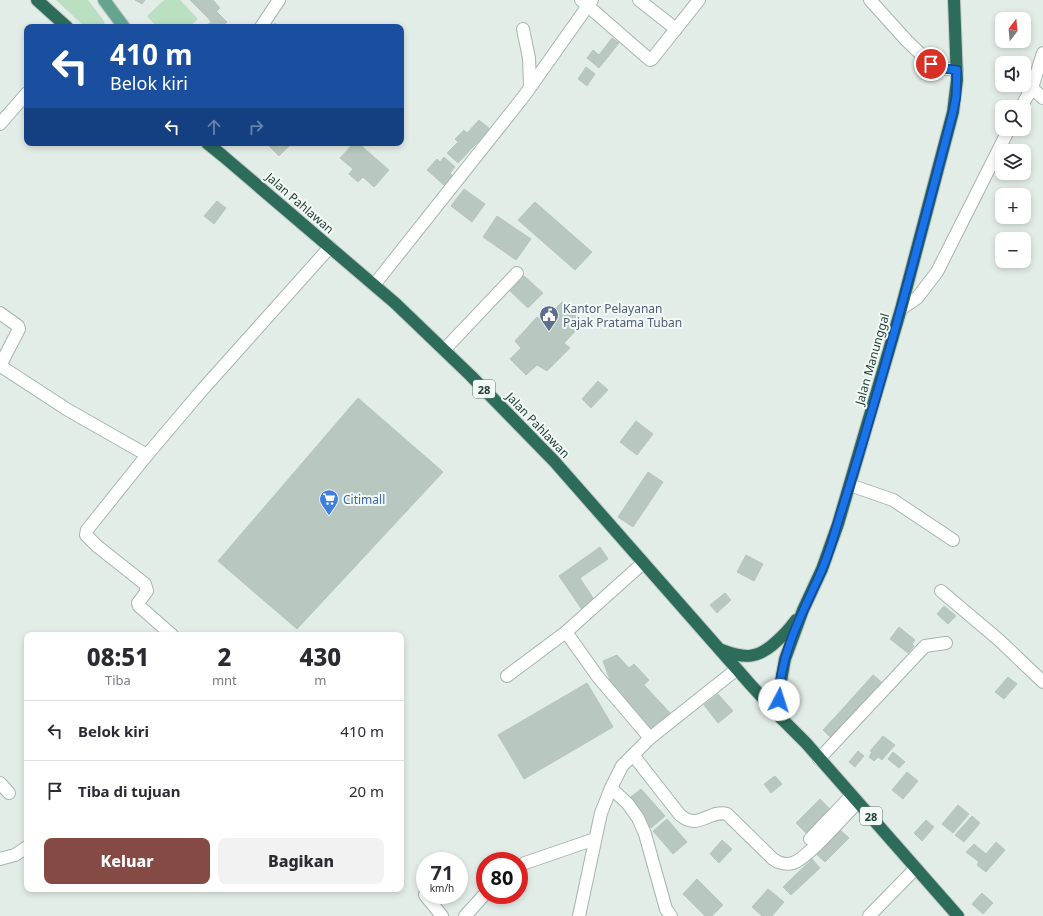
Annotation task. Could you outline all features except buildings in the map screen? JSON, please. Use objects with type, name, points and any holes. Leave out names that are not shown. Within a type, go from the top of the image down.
[{"type":"highway","points":[[37,0],[64,24]]},
{"type":"highway","name":"Jalan Manunggal","points":[[781,718],[779,692],[785,659],[803,610],[822,569],[850,485],[901,308],[953,112],[956,97],[957,70],[954,0]]},
{"type":"highway","name":"28","points":[[211,146],[224,156]]},
{"type":"highway","name":"Jalan Pahlawan","points":[[224,156],[416,322],[444,350],[554,461],[781,718]]},
{"type":"highway","points":[[719,648],[735,655],[748,656],[760,654],[767,650],[780,638],[795,622],[803,610]]},
{"type":"highway","name":"28","points":[[781,718],[806,743],[958,916]]},
{"type":"main road","points":[[104,0],[122,24]]},
{"type":"main road","name":"Jalan Pahlawan","points":[[215,146],[224,156]]},
{"type":"street","points":[[263,24],[279,0]]},
{"type":"street","points":[[639,0],[676,29]]},
{"type":"street","points":[[374,285],[524,96],[587,2],[649,60],[652,59],[699,0]]},
{"type":"street","points":[[870,0],[907,41],[931,64],[940,68],[957,70]]},
{"type":"street","points":[[523,29],[529,58],[530,85]]},
{"type":"street","points":[[1025,100],[1032,88],[1043,53]]},
{"type":"street","points":[[1032,88],[1043,98]]},
{"type":"street","points":[[0,124],[24,96]]},
{"type":"street","points":[[901,308],[916,298],[937,272],[1005,136]]},
{"type":"street","points":[[169,632],[139,606],[138,603],[147,591],[145,584],[97,546],[86,535],[88,527],[146,455],[203,389],[330,247]]},
{"type":"street","points":[[444,350],[517,273]]},
{"type":"street","points":[[0,313],[18,326],[19,329],[2,362],[2,367],[68,410],[146,455]]},
{"type":"street","points":[[850,485],[893,500],[953,540]]},
{"type":"street","points":[[507,676],[566,632],[643,563]]},
{"type":"street","points":[[941,591],[999,640],[1043,682]]},
{"type":"street","points":[[566,632],[598,677],[650,738]]},
{"type":"street","points":[[819,758],[925,646],[946,643]]},
{"type":"street","points":[[579,916],[594,839],[601,813],[622,766],[650,738],[737,669]]},
{"type":"street","points":[[633,754],[680,815],[685,819],[694,821],[702,820],[718,813],[727,814],[773,859],[781,863],[789,864],[798,860],[809,852],[855,798]]},
{"type":"street","points":[[0,783],[9,793]]},
{"type":"street","points":[[611,788],[628,804],[638,818],[645,834],[666,909],[671,916]]},
{"type":"street","points":[[528,863],[594,839]]},
{"type":"street","points":[[0,859],[15,855],[24,849]]},
{"type":"street","points":[[870,916],[916,868]]},
{"type":"street","points":[[433,904],[442,916]]},
{"type":"street","points":[[466,916],[476,904]]},
{"type":"green space","points":[[56,0],[88,0],[105,24],[82,24]]},
{"type":"green space","points":[[164,0],[180,0],[198,19],[192,24],[154,24],[147,16]]},
{"type":"place","name":"Kantor Pelayanan Pajak Pratama Tuban","points":[[549,332]]},
{"type":"place","name":"Citimall","points":[[329,516]]},
{"type":"route","points":[[779,700],[780,683],[785,659],[803,610],[826,558],[838,524],[866,431],[901,308],[953,112],[956,97],[957,70],[935,67],[931,64]]}]
